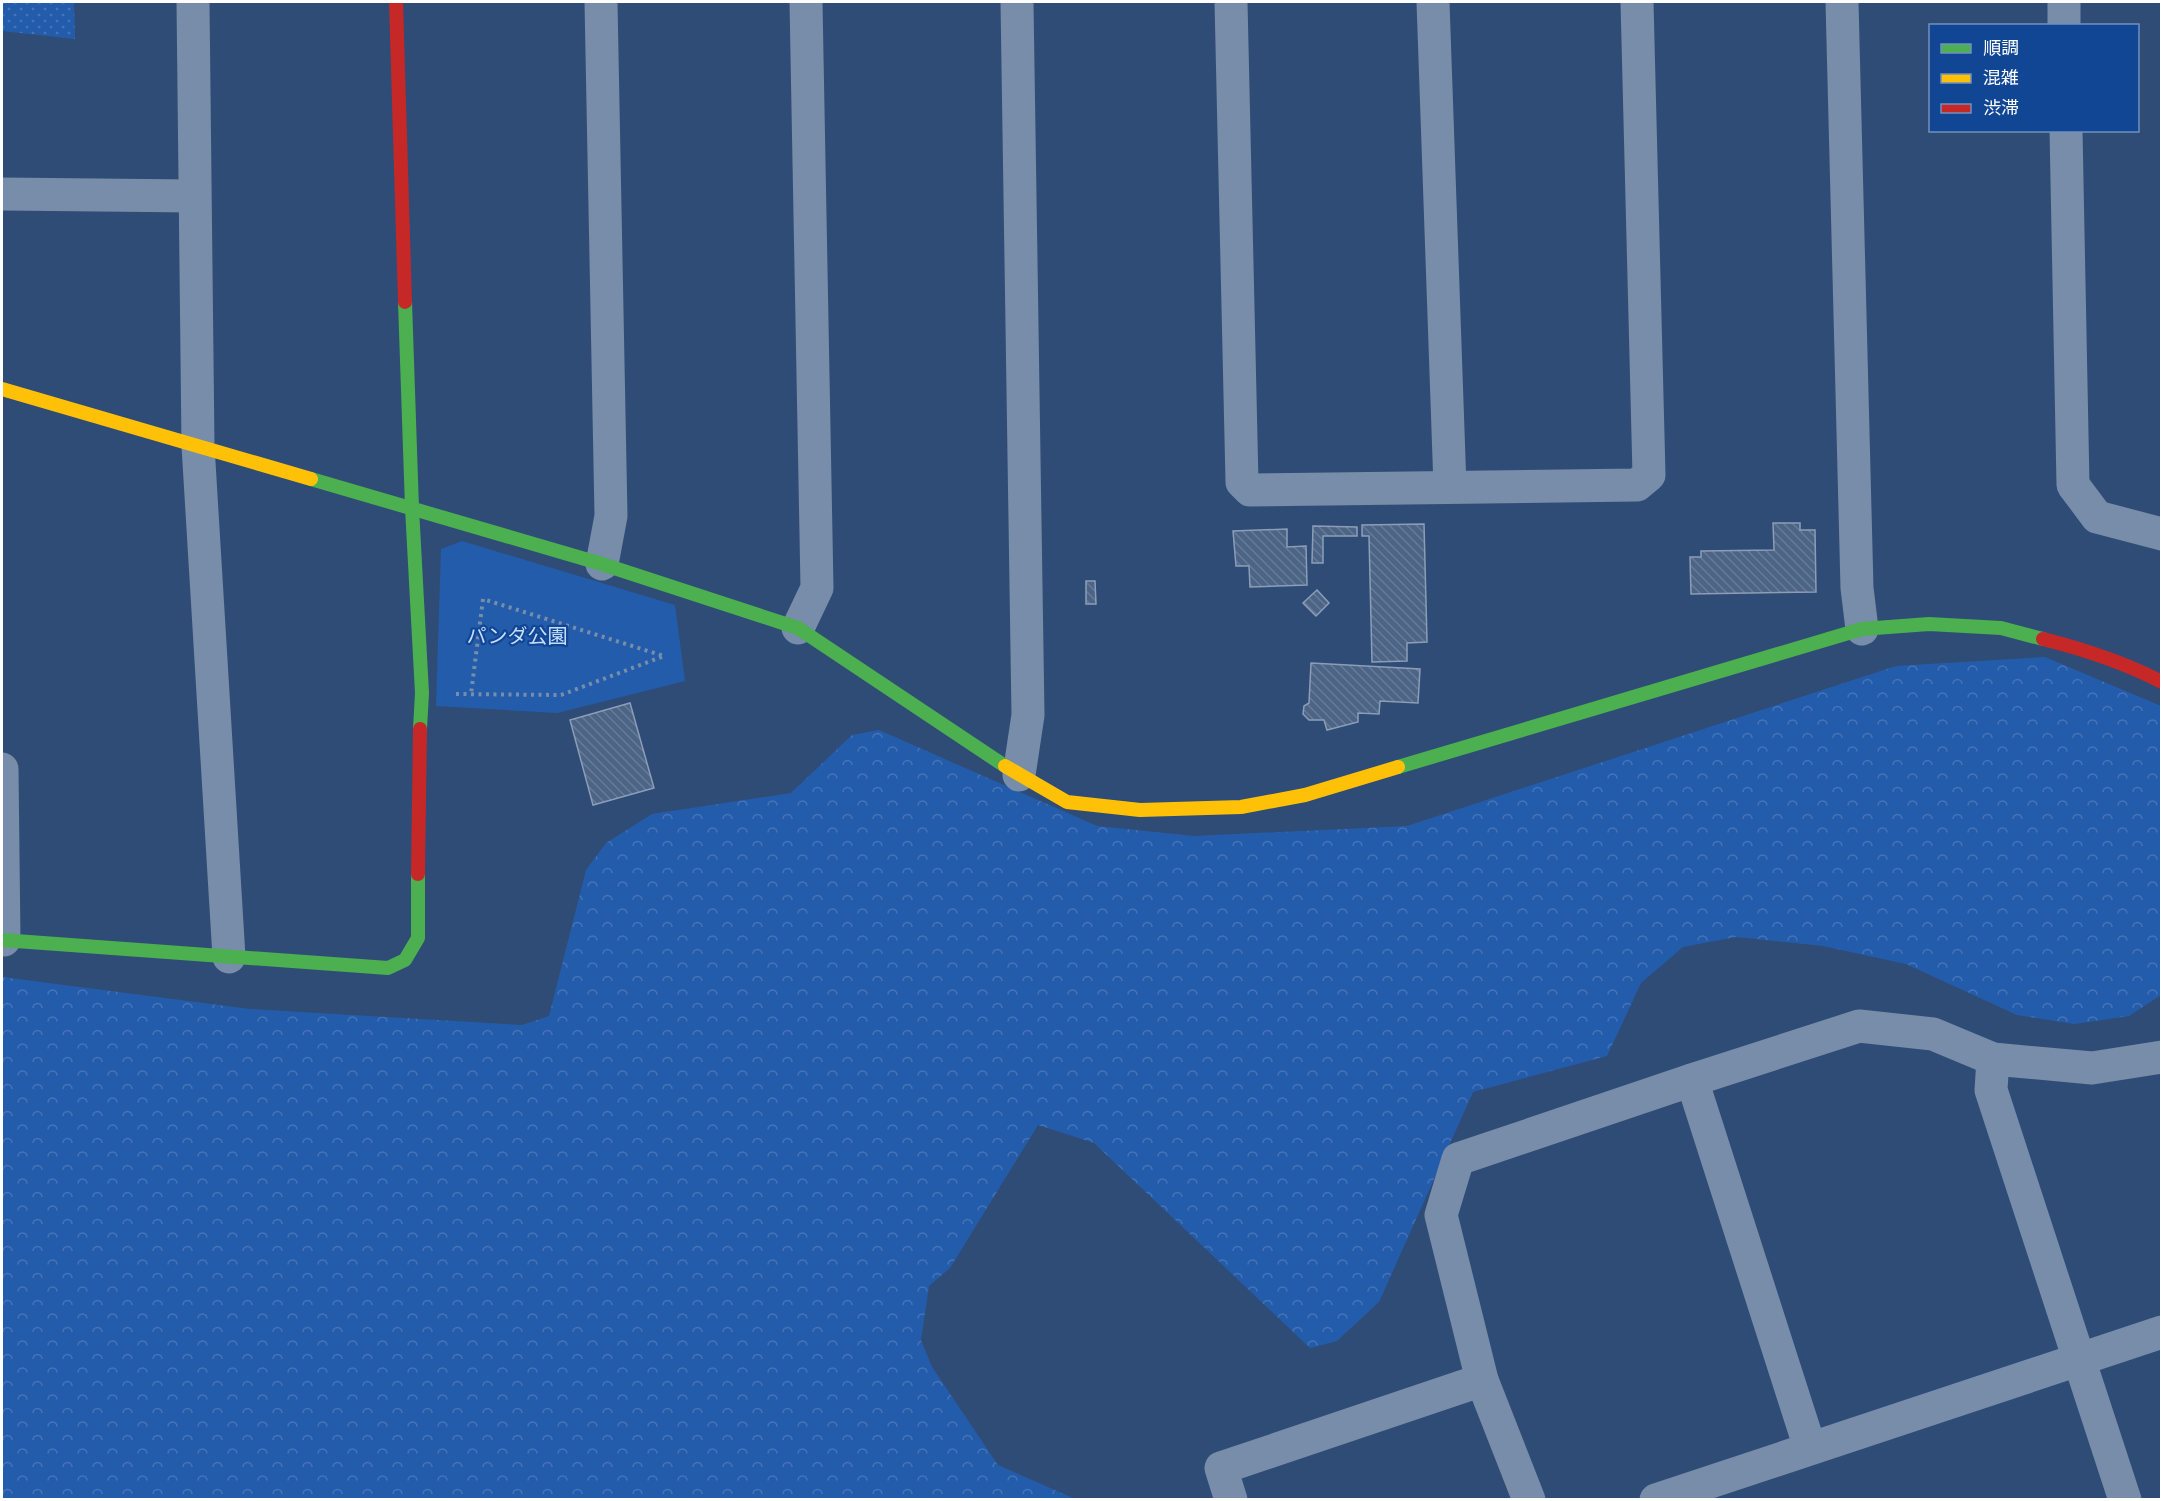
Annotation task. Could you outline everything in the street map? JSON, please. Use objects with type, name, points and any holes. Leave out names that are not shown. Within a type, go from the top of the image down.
[{"type":"street","points":[[193,2],[198,446],[230,957]]},
{"type":"street","points":[[2,769],[3,940],[388,968],[405,960],[418,938],[419,758],[422,693],[412,508],[396,2]]},
{"type":"street","points":[[601,2],[610,516],[602,564]]},
{"type":"street","points":[[798,628],[817,588],[806,2]]},
{"type":"street","points":[[1017,2],[1028,715],[1019,775]]},
{"type":"street","points":[[1231,2],[1242,482],[1250,490],[1637,485],[1649,475],[1637,2]]},
{"type":"street","points":[[1433,2],[1450,487]]},
{"type":"street","points":[[1842,2],[1857,588],[1862,629]]},
{"type":"street","points":[[2064,2],[2064,24]]},
{"type":"street","points":[[2066,132],[2073,485],[2097,517],[2162,534]]},
{"type":"street","points":[[2,194],[194,196]]},
{"type":"street","points":[[2,388],[602,564],[798,628],[1019,775],[1067,802],[1140,810],[1252,805],[1305,795],[1862,629],[1929,624],[2001,628],[2068,645],[2145,673],[2162,682]]},
{"type":"street","points":[[1529,1500],[1482,1380],[1441,1215],[1458,1159],[1859,1026],[1933,1034],[1992,1059],[2092,1068],[2162,1057]]},
{"type":"street","points":[[1992,1059],[1991,1090],[2125,1500]]},
{"type":"street","points":[[1692,1080],[1810,1448]]},
{"type":"street","points":[[1656,1500],[2162,1332]]},
{"type":"street","points":[[1231,1500],[1221,1468],[1482,1380]]},
{"type":"path","points":[[422,693],[471,694],[561,695],[664,656],[483,599],[471,694]]},
{"type":"green space","points":[[2,2],[74,2],[75,39],[2,31]]},
{"type":"green space","name":"パンダ公園","points":[[462,541],[675,605],[685,681],[557,713],[436,706],[441,549]]},
{"type":"green space","points":[[2045,657],[2161,706],[2161,995],[2129,1016],[2074,1024],[2017,1015],[1906,964],[1823,946],[1736,937],[1683,947],[1641,983],[1607,1056],[1473,1092],[1379,1302],[1337,1341],[1310,1348],[1094,1143],[1038,1125],[950,1268],[929,1286],[921,1340],[932,1367],[998,1465],[1075,1499],[2,1500],[2,977],[250,1009],[522,1025],[549,1016],[586,870],[606,843],[652,814],[791,793],[852,735],[879,730],[1097,826],[1194,836],[1407,826],[1896,666]]},
{"type":"building","points":[[1773,523],[1800,523],[1800,530],[1815,530],[1816,592],[1691,594],[1690,557],[1701,557],[1701,551],[1774,550]]},
{"type":"building","points":[[1424,524],[1427,642],[1407,643],[1407,661],[1372,662],[1369,536],[1362,536],[1362,525]]},
{"type":"building","points":[[1313,526],[1357,527],[1357,536],[1323,536],[1323,563],[1312,563]]},
{"type":"building","points":[[1287,529],[1287,547],[1306,546],[1307,585],[1250,587],[1249,566],[1236,566],[1233,531]]},
{"type":"building","points":[[1086,581],[1095,581],[1096,604],[1086,604]]},
{"type":"building","points":[[1317,590],[1329,603],[1316,616],[1303,603]]},
{"type":"building","points":[[1311,663],[1420,669],[1418,703],[1380,701],[1379,714],[1358,713],[1358,722],[1327,730],[1324,720],[1309,720],[1303,714],[1304,706],[1309,703]]},
{"type":"building","points":[[630,703],[654,788],[593,805],[570,720]]},
{"type":"traffic: fast","points":[[405,302],[412,508],[422,693],[420,729]]},
{"type":"traffic: fast","points":[[311,479],[602,564],[798,628],[1005,766]]},
{"type":"traffic: fast","points":[[1398,767],[1862,629],[1929,624],[2001,628],[2043,639]]},
{"type":"traffic: fast","points":[[2,940],[388,968],[405,960],[418,938],[418,874]]},
{"type":"traffic: slow","points":[[2,389],[311,479]]},
{"type":"traffic: slow","points":[[1005,766],[1067,802],[1140,810],[1241,807],[1305,795],[1398,767]]},
{"type":"traffic: jam","points":[[396,2],[405,302]]},
{"type":"traffic: jam","points":[[2043,639],[2104,657],[2162,682]]},
{"type":"traffic: jam","points":[[418,874],[420,729]]}]
